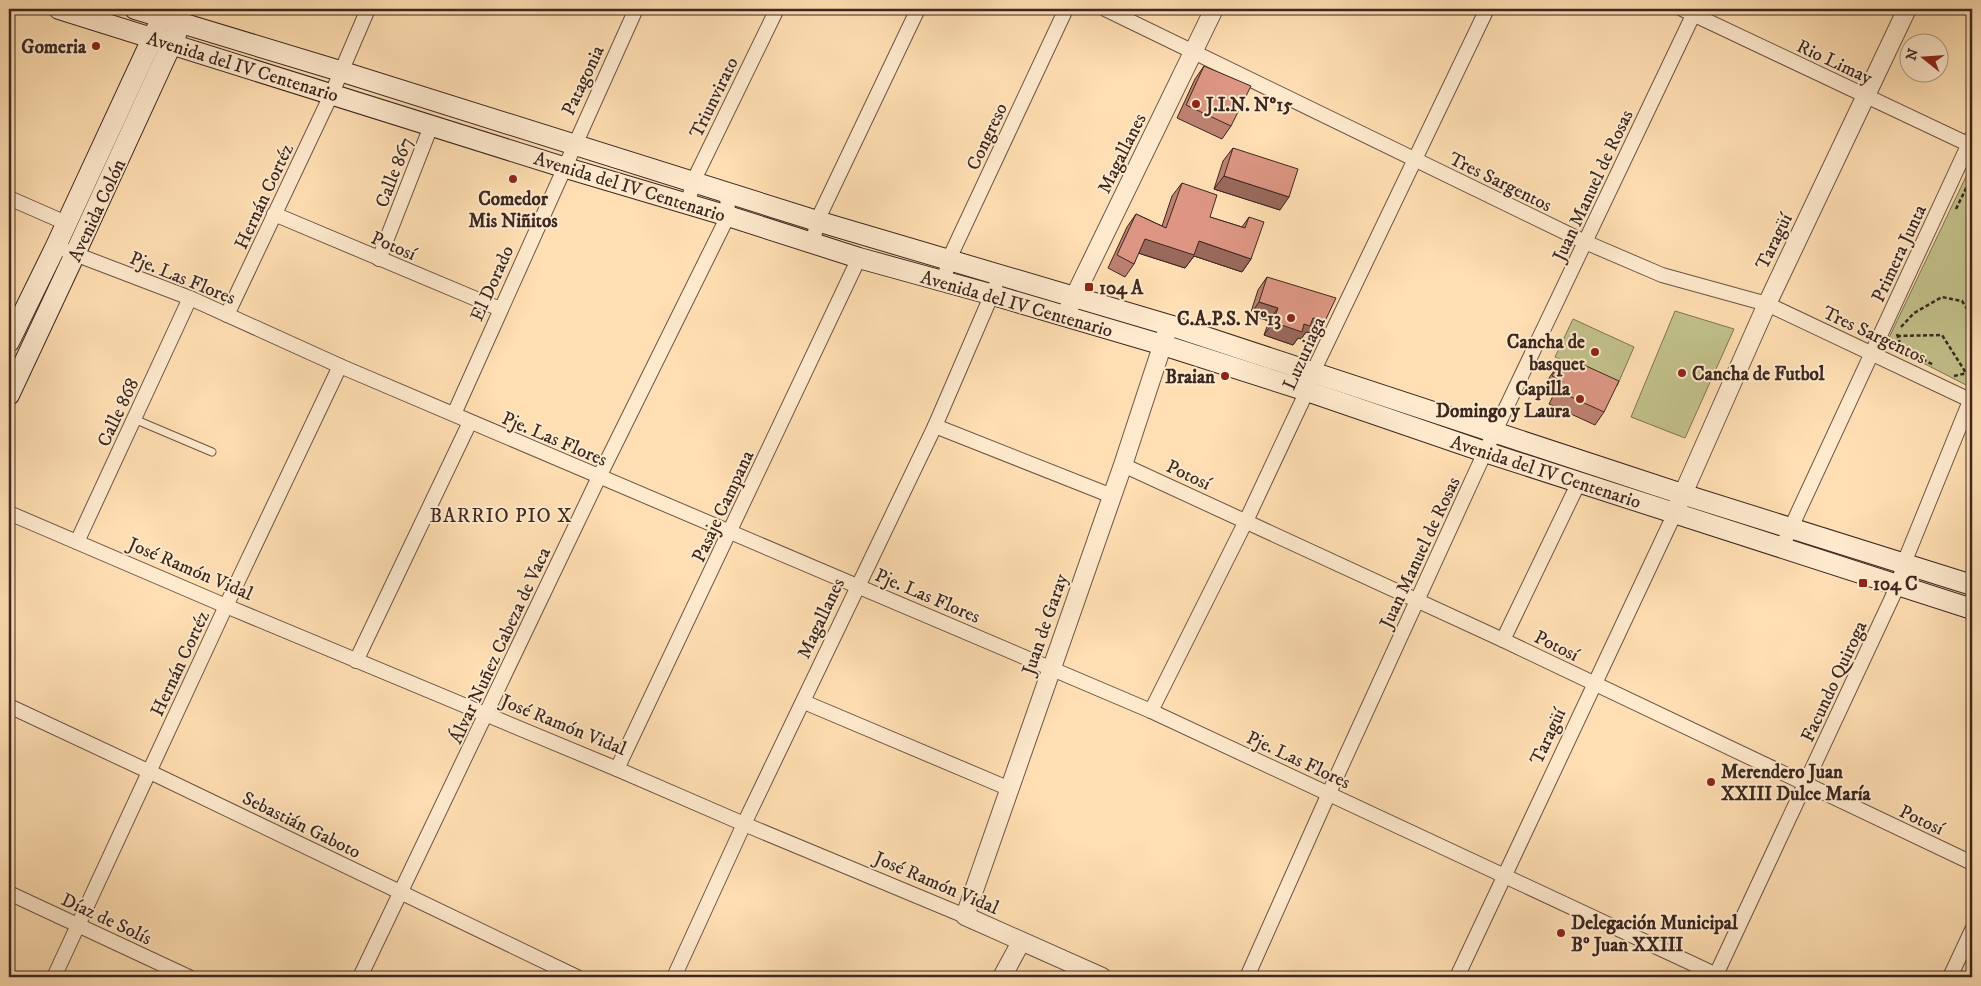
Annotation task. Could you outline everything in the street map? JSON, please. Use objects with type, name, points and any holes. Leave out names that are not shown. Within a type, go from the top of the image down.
[{"type":"main road","name":"Avenida del IV Centenario","points":[[59,9],[859,258],[1163,345],[1496,431],[1682,494],[1972,586]]},
{"type":"main road","name":"Avenida del IV Centenario","points":[[135,9],[171,17],[817,221],[1169,325],[1485,452],[1972,609]]},
{"type":"main road","name":"Avenida Colón","points":[[9,395],[75,254],[171,17]]},
{"type":"main road","name":"Avenida Colón","points":[[9,342],[66,223],[163,40]]},
{"type":"street","name":"Hernán Cortéz","points":[[227,315],[332,94],[340,71],[368,9]]},
{"type":"street","name":"Patagonia","points":[[563,167],[636,9]]},
{"type":"street","name":"Triunvirato","points":[[688,204],[693,182],[777,9]]},
{"type":"street","points":[[813,244],[817,221],[918,9]]},
{"type":"street","name":"Congreso","points":[[944,281],[949,259],[1066,9]]},
{"type":"street","name":"Tres Sargentos","points":[[1105,9],[1585,242],[1662,275],[1767,304],[1972,399]]},
{"type":"street","name":"Magallanes","points":[[1065,316],[1214,9]]},
{"type":"street","name":"Luzuriaga","points":[[1151,711],[1246,521],[1414,160],[1487,9]]},
{"type":"street","name":"Taragüí","points":[[1457,977],[1675,513],[1767,304],[1907,9]]},
{"type":"street","name":"Rio Limay","points":[[1691,11],[1866,96],[1971,142]]},
{"type":"street","name":"Juan Manuel de Rosas","points":[[1246,977],[1485,452],[1585,242],[1691,11]]},
{"type":"street","name":"Calle 867","points":[[379,259],[431,126]]},
{"type":"street","name":"Primera Junta","points":[[1782,547],[1971,142]]},
{"type":"street","name":"El Dorado","points":[[454,414],[563,167]]},
{"type":"street","name":"Álvar Nuñez Cabeza de Vaca","points":[[360,977],[487,716],[599,477],[728,216],[728,192]]},
{"type":"street","points":[[9,198],[66,223]]},
{"type":"street","name":"Potosí","points":[[274,214],[500,309]]},
{"type":"street","name":"Pje. Las Flores","points":[[56,246],[190,298],[470,422],[1151,711],[1505,875],[1717,976]]},
{"type":"street","name":"Pasaje Campana","points":[[618,769],[859,258]]},
{"type":"street","name":"Magallanes","points":[[674,977],[744,824],[935,426],[993,295],[999,274]]},
{"type":"street","name":"Calle 868","points":[[77,542],[190,298]]},
{"type":"street","name":"Juan de Garay","points":[[965,916],[1123,465],[1169,325]]},
{"type":"street","name":"Hernán Cortéz","points":[[54,977],[226,606],[340,366]]},
{"type":"street","name":"Facundo Quiroga","points":[[1717,976],[1898,585],[1904,563],[1972,399]]},
{"type":"street","points":[[356,661],[470,422]]},
{"type":"street","points":[[935,426],[1112,496]]},
{"type":"street","name":"Potosí","points":[[1123,465],[1503,640],[1972,862]]},
{"type":"street","points":[[1503,640],[1579,482]]},
{"type":"street","name":"José Ramón Vidal","points":[[9,513],[356,661],[618,769],[965,916],[1102,977]]},
{"type":"street","points":[[804,702],[1010,789]]},
{"type":"street","name":"Sebastián Gaboto","points":[[9,706],[577,977]]},
{"type":"street","name":"Díaz de Solís","points":[[9,893],[189,977]]},
{"type":"street","points":[[1950,977],[1972,930]]},
{"type":"street","points":[[1002,977],[1020,942]]},
{"type":"lane","points":[[134,419],[212,452]]},
{"type":"path","points":[[1900,328],[1914,313],[1942,297],[1962,301],[1972,317]]},
{"type":"path","points":[[1937,367],[1902,349],[1897,336],[1942,335],[1966,374]]},
{"type":"path","points":[[1946,372],[1955,376],[1972,372]]},
{"type":"shaded area","points":[[1972,164],[1972,383],[1970,387],[1886,344]]},
{"type":"shaded area","name":"Cancha de Futbol","points":[[1675,311],[1734,329],[1685,438],[1631,417]]},
{"type":"shaded area","name":"Cancha de basquet","points":[[1573,319],[1634,347],[1617,386],[1555,357]]},
{"type":"building","name":"J.I.N. Nº15","points":[[1204,66],[1251,86],[1231,126],[1186,105]]},
{"type":"building","points":[[1233,148],[1298,169],[1289,197],[1224,176]]},
{"type":"building","points":[[1182,183],[1217,195],[1210,217],[1245,228],[1249,217],[1264,222],[1251,259],[1199,241],[1194,255],[1145,239],[1134,264],[1117,255],[1136,214],[1166,228]]},
{"type":"building","points":[[1267,277],[1336,298],[1325,321],[1313,318],[1310,326],[1304,324],[1302,332],[1273,322],[1278,308],[1259,302]]},
{"type":"building","points":[[1573,360],[1619,381],[1604,412],[1558,391],[1563,381],[1552,376],[1558,365],[1569,370]]},
{"type":"place","name":"Gomeria","points":[[96,46]]},
{"type":"place","name":"J.I.N. Nº15","points":[[1196,104]]},
{"type":"place","name":"Comedor Mis Niñitos","points":[[513,179]]},
{"type":"place","name":"104 A","points":[[1089,287]]},
{"type":"place","name":"C.A.P.S. Nº13","points":[[1291,318]]},
{"type":"place","name":"Cancha de basquet","points":[[1595,352]]},
{"type":"place","name":"Cancha de Futbol","points":[[1682,373]]},
{"type":"place","name":"Braian","points":[[1225,376]]},
{"type":"place","name":"Capilla Domingo y Laura","points":[[1580,399]]},
{"type":"place","name":"104 C","points":[[1863,583]]},
{"type":"place","name":"Merendero Juan XXIII Dulce María","points":[[1711,782]]},
{"type":"place","name":"Delegación Municipal Bº Juan XXIII","points":[[1561,933]]},
{"type":"district","name":"BARRIO PIO X","points":[[501,515]]}]
